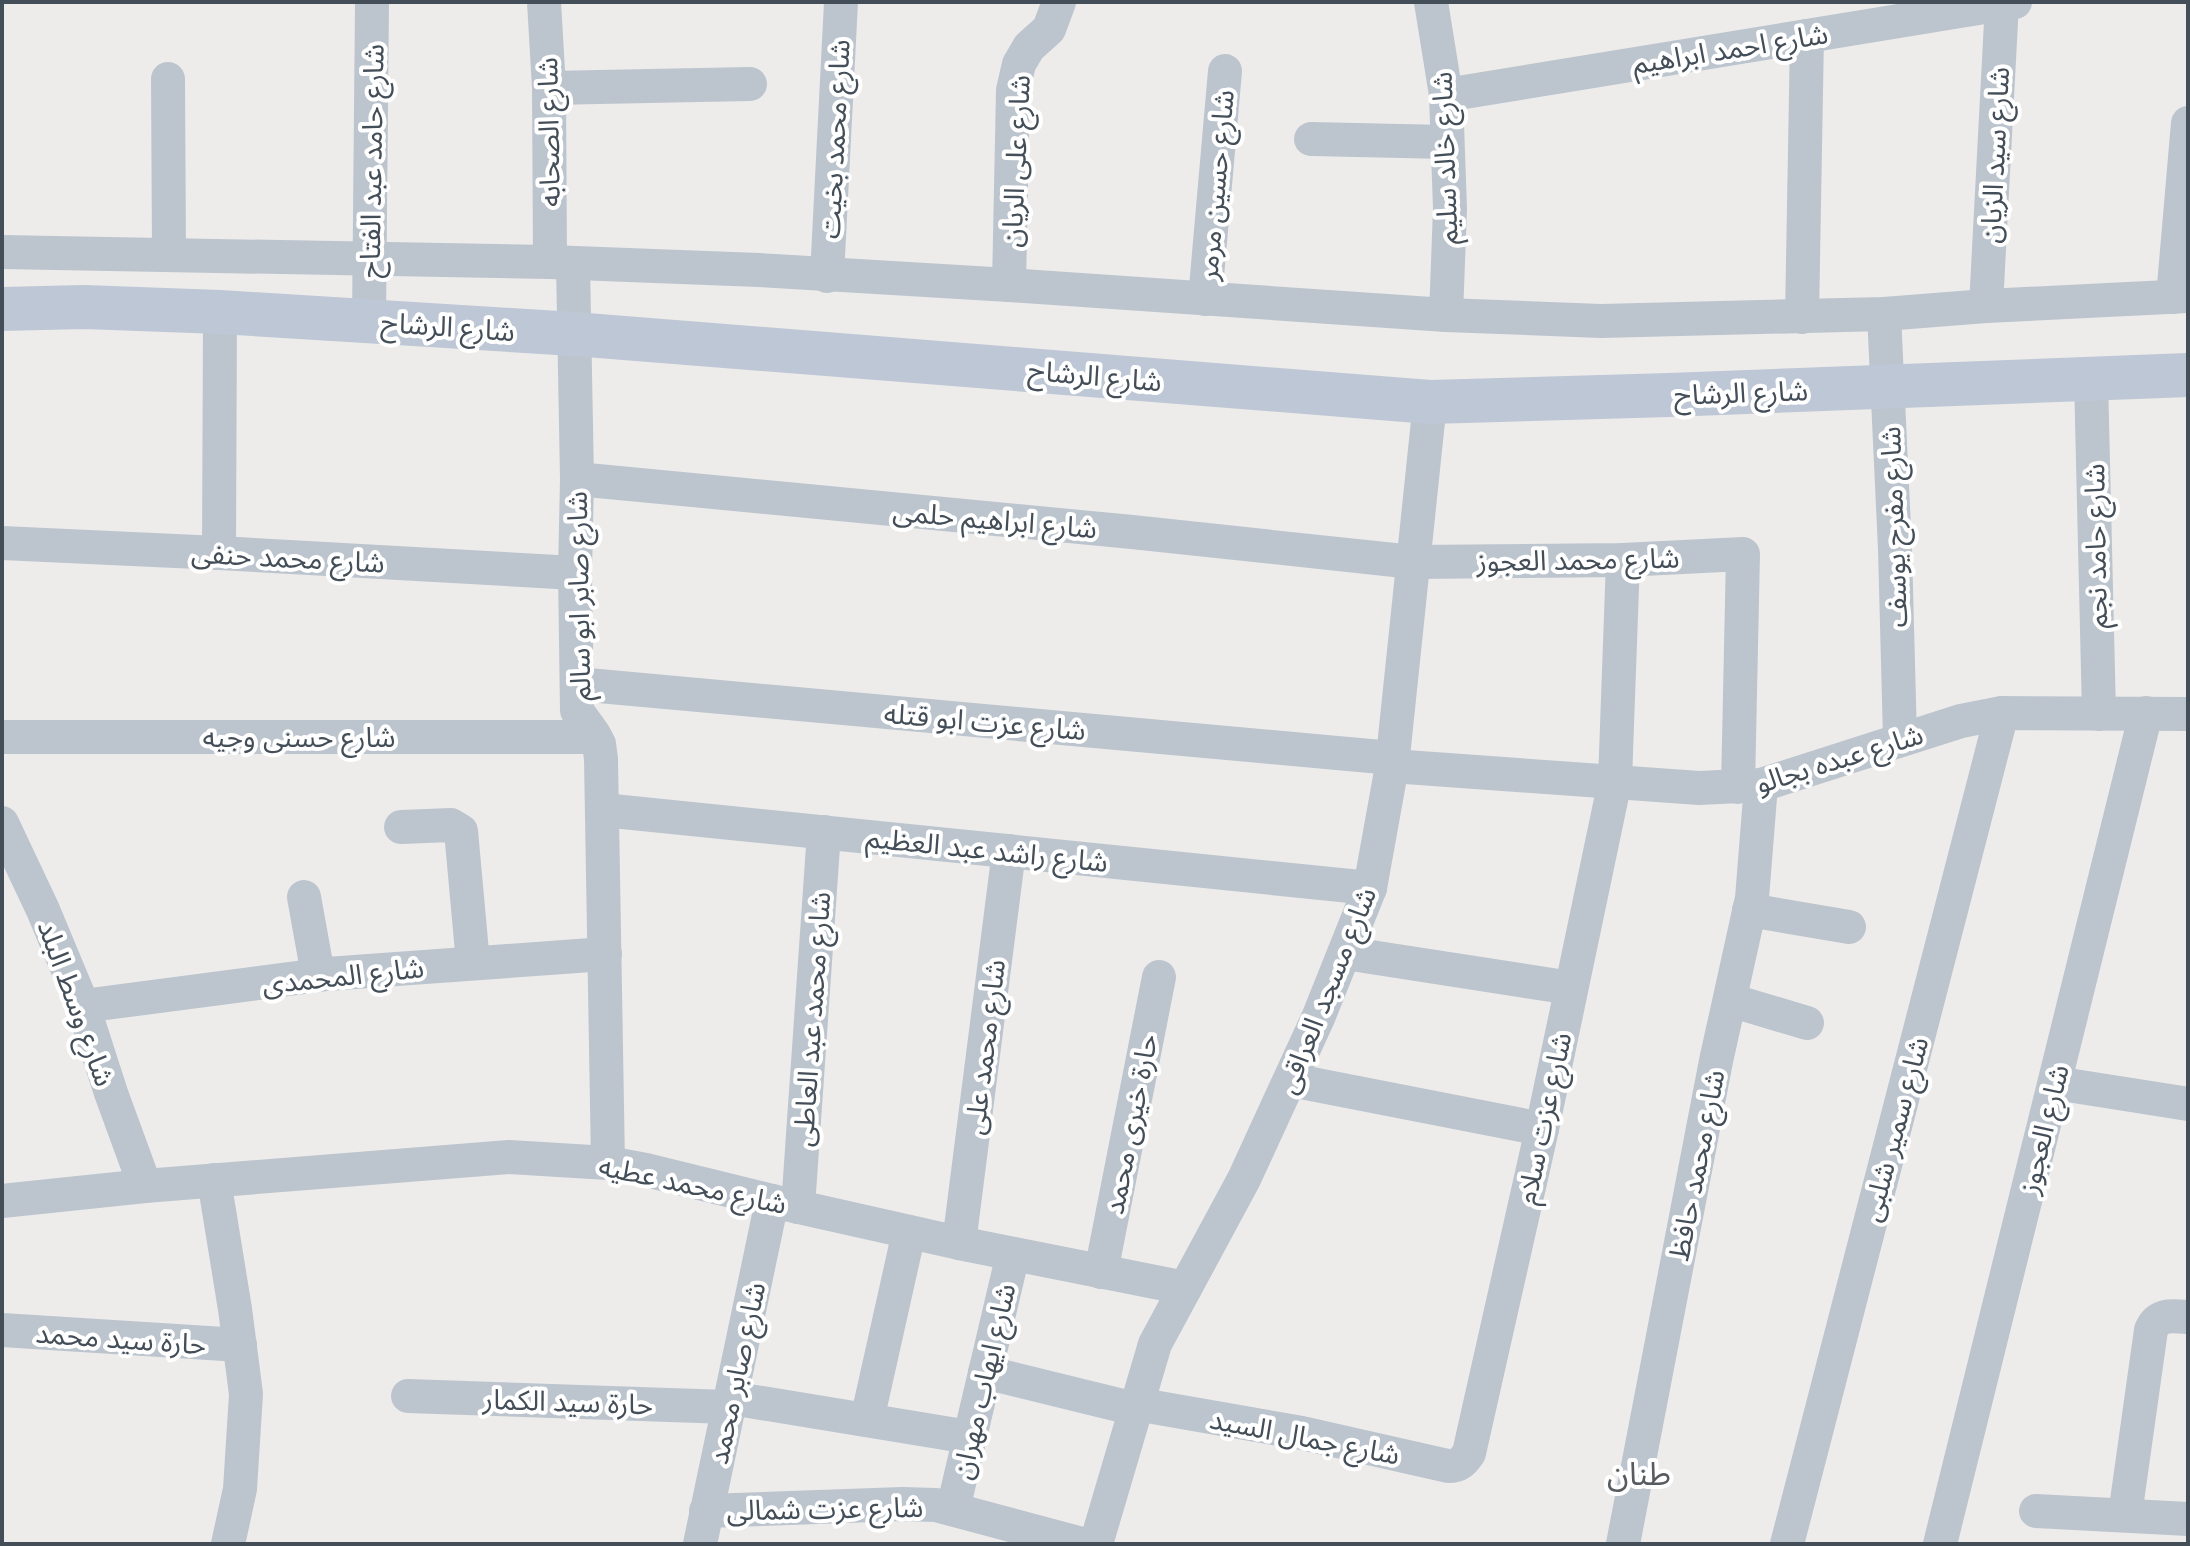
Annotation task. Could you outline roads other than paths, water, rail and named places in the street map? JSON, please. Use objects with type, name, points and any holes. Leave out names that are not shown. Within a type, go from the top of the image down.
[{"type":"main road","name":"شارع الرشاح","points":[[2,309],[84,307],[220,312],[574,334],[1430,402],[2188,375]]},
{"type":"street","name":"شارع حامد عبد الفتاح","points":[[369,321],[372,2]]},
{"type":"street","name":"شارع الصحابه","points":[[544,2],[561,263]]},
{"type":"street","name":"شارع محمد بخيت","points":[[827,276],[841,2]]},
{"type":"street","name":"شارع على الريان","points":[[1009,285],[1013,90],[1019,64],[1029,47],[1049,29],[1059,2]]},
{"type":"street","name":"شارع خالد سليم","points":[[1431,2],[1446,95],[1450,209],[1446,315]]},
{"type":"street","name":"شارع احمد ابراهيم","points":[[1446,95],[2011,2]]},
{"type":"street","name":"شارع سيد الزيان","points":[[1986,306],[2011,2]]},
{"type":"street","points":[[1802,317],[1807,36]]},
{"type":"street","name":"شارع حسين مرمر","points":[[1205,299],[1225,71]]},
{"type":"street","points":[[168,79],[169,255]]},
{"type":"street","points":[[549,88],[750,84]]},
{"type":"street","points":[[2,252],[759,270],[1446,315],[1601,321],[1884,314],[2181,296],[2188,123]]},
{"type":"street","points":[[1311,139],[1447,142]]},
{"type":"street","name":"شارع صابر ابو سالم","points":[[561,263],[574,334],[577,711],[595,737],[601,759],[608,1163]]},
{"type":"street","points":[[219,553],[220,312]]},
{"type":"street","name":"شارع مفرح يوسف","points":[[1884,314],[1900,739]]},
{"type":"street","name":"شارع حامد نجم","points":[[2091,378],[2099,714]]},
{"type":"street","name":"شارع مسجد العراقى","points":[[1096,1544],[1155,1344],[1244,1179],[1291,1080],[1370,888],[1392,762],[1430,402]]},
{"type":"street","name":"شارع ابراهيم حلمى","points":[[577,479],[1413,562]]},
{"type":"street","name":"شارع محمد حنفى","points":[[2,543],[575,573]]},
{"type":"street","name":"شارع محمد العجوز","points":[[1413,562],[1623,560],[1743,554]]},
{"type":"street","name":"شارع محمد حافظ","points":[[1623,1544],[1749,910],[1750,786],[1743,554]]},
{"type":"street","name":"شارع عزت سلام","points":[[1469,1453],[1542,1129],[1615,781],[1623,560]]},
{"type":"street","name":"شارع عزت ابو قتله","points":[[577,684],[1392,762]]},
{"type":"street","name":"شارع عبده بجالو","points":[[1392,762],[1699,788],[1750,786],[1961,721],[2002,713],[2188,714]]},
{"type":"street","name":"شارع سمير شلبى","points":[[1787,1544],[2002,713]]},
{"type":"street","name":"شارع العجوز","points":[[1940,1544],[2146,713]]},
{"type":"street","name":"شارع حسنى وجيه","points":[[2,737],[595,737]]},
{"type":"street","name":"شارع راشد عبد العظيم","points":[[603,810],[1370,888]]},
{"type":"street","name":"شارع وسط البلد","points":[[2,823],[12,867],[43,910],[83,1006],[145,1186]]},
{"type":"street","points":[[401,827],[451,825],[461,831],[473,963]]},
{"type":"street","name":"شارع محمد عبد العاطى","points":[[785,1204],[824,832]]},
{"type":"street","name":"شارع محمد على","points":[[959,1243],[1009,851]]},
{"type":"street","points":[[304,897],[318,975]]},
{"type":"street","points":[[1749,910],[1849,927]]},
{"type":"street","points":[[1345,953],[1571,988]]},
{"type":"street","name":"شارع المحمدى","points":[[83,1006],[318,975],[605,954]]},
{"type":"street","name":"حارة خيرى محمد","points":[[1101,1272],[1159,977]]},
{"type":"street","points":[[1730,1000],[1807,1023]]},
{"type":"street","points":[[1291,1080],[1542,1129]]},
{"type":"street","points":[[2055,1083],[2188,1104]]},
{"type":"street","name":"شارع محمد عطيه","points":[[2,1201],[214,1180],[509,1157],[608,1163],[959,1243],[1185,1288]]},
{"type":"street","points":[[214,1180],[246,1394],[240,1489],[228,1544]]},
{"type":"street","name":"شارع صابر محمد","points":[[700,1544],[729,1402],[785,1204]]},
{"type":"street","points":[[867,1420],[909,1232]]},
{"type":"street","name":"شارع ايهاب مهران","points":[[953,1509],[1013,1254]]},
{"type":"street","points":[[2125,1515],[2151,1330],[2160,1318],[2188,1317]]},
{"type":"street","name":"حارة سيد محمد","points":[[2,1330],[240,1345]]},
{"type":"street","name":"شارع جمال السيد","points":[[985,1372],[1135,1406],[1302,1433],[1448,1466],[1456,1466],[1469,1453]]},
{"type":"street","name":"حارة سيد الكمار","points":[[408,1396],[729,1402],[969,1437]]},
{"type":"street","name":"شارع عزت شمالى","points":[[706,1511],[936,1505],[1082,1544]]},
{"type":"street","points":[[2036,1511],[2188,1519]]},
{"type":"district","name":"طنان","points":[[1639,1473]]}]
